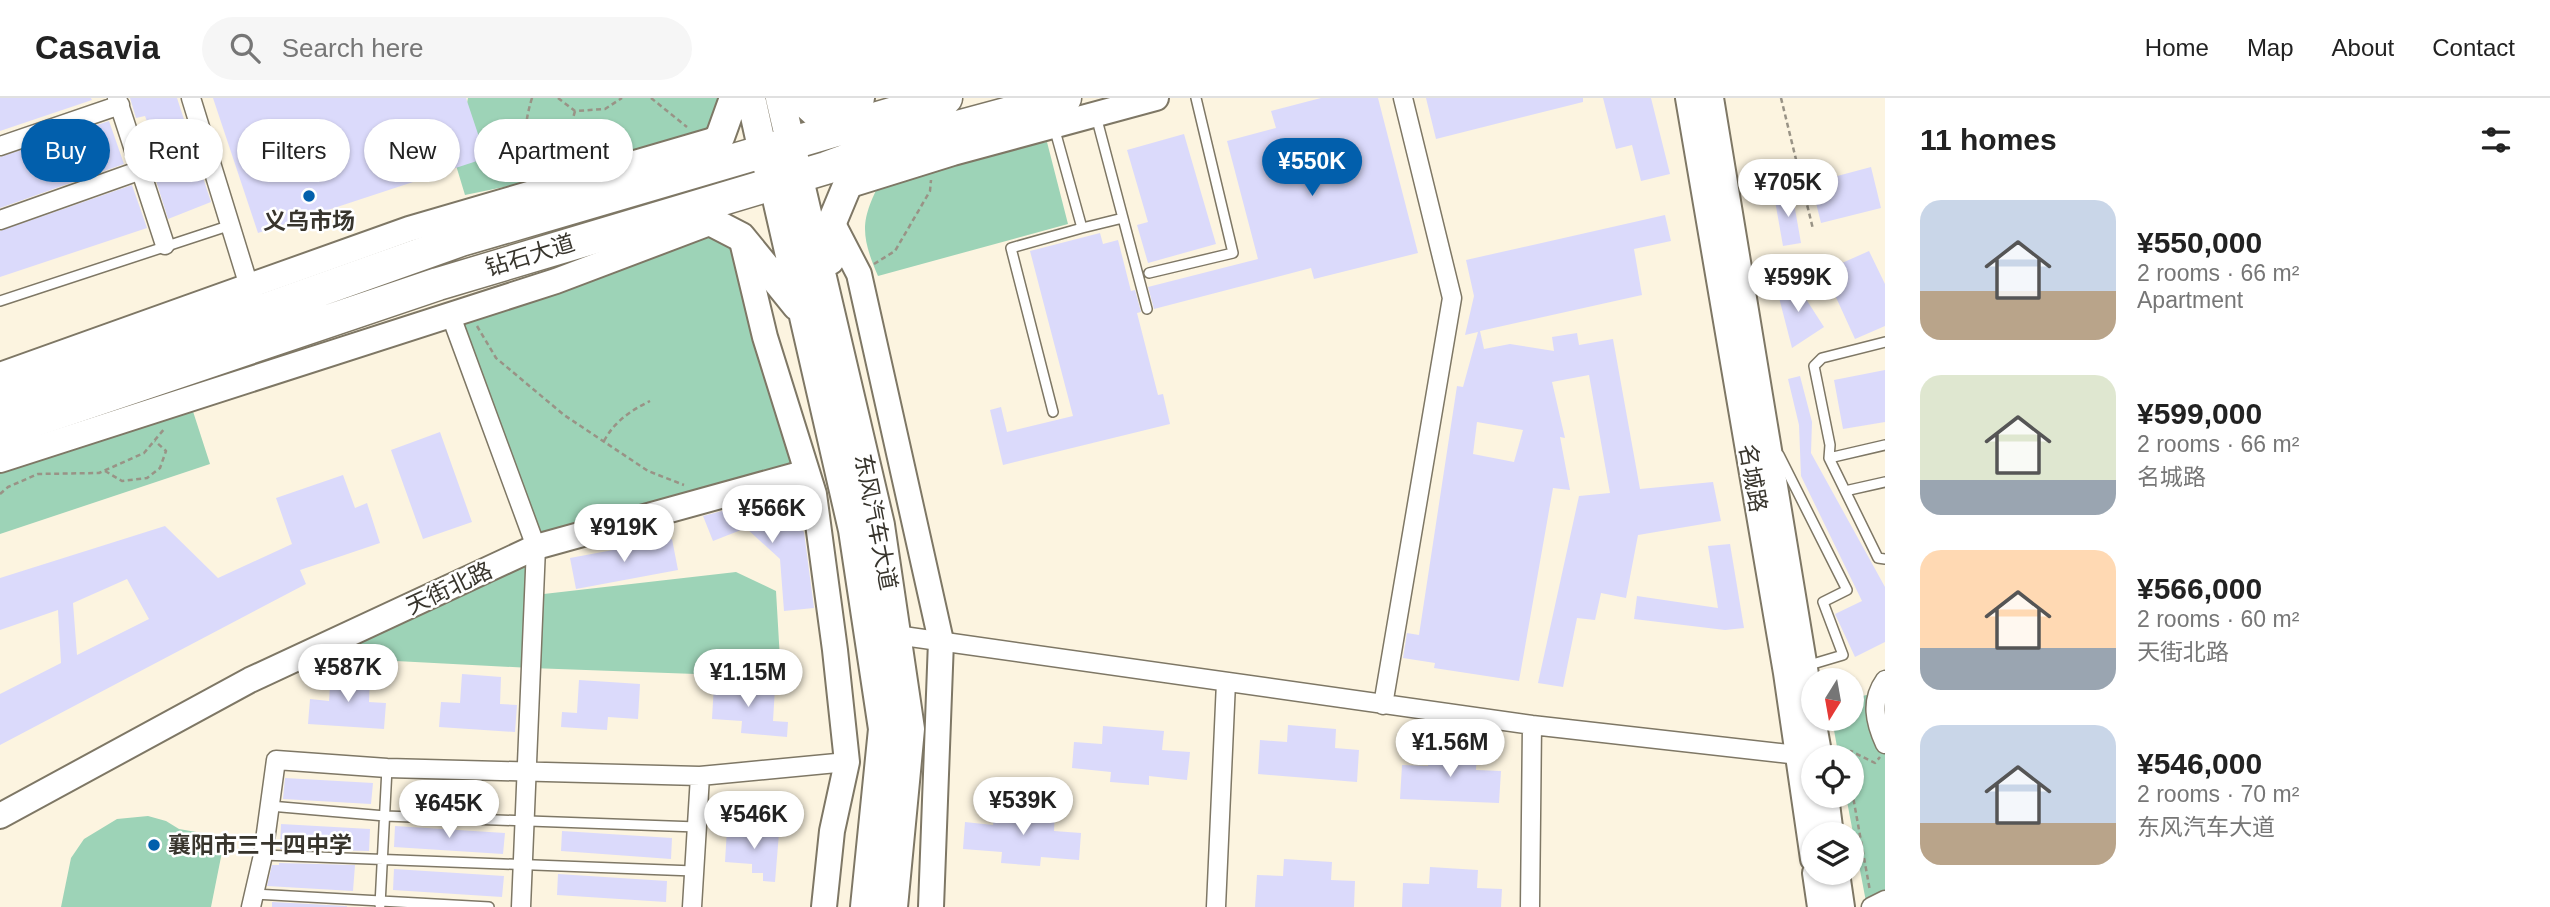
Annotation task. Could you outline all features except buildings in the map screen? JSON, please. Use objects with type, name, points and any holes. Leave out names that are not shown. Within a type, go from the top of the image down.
[{"type":"highway","name":"钻石大道","points":[[0,399],[253,299],[777,147],[862,109],[946,98]]},
{"type":"highway","name":"钻石大道","points":[[0,432],[125,405],[315,325],[438,284],[880,148],[1059,112]]},
{"type":"main road","points":[[679,176],[714,141],[734,98]]},
{"type":"main road","points":[[751,98],[777,147]]},
{"type":"main road","points":[[777,147],[794,99],[819,116],[862,109]]},
{"type":"main road","name":"东风汽车大道","points":[[777,147],[829,302],[880,525],[911,729],[893,907]]},
{"type":"main road","points":[[829,302],[832,222],[847,186],[880,148]]},
{"type":"main road","name":"东风汽车大道","points":[[786,179],[803,314],[853,530],[883,729],[865,907]]},
{"type":"main road","points":[[659,216],[712,222],[741,237],[803,314]]},
{"type":"street","points":[[191,98],[253,299]]},
{"type":"street","points":[[847,186],[932,159],[1059,112],[1095,114],[1156,98]]},
{"type":"street","points":[[1383,705],[1452,298],[1403,98]]},
{"type":"street","name":"名城路","points":[[1688,98],[1786,673],[1807,745]]},
{"type":"street","name":"名城路","points":[[1711,98],[1805,667]]},
{"type":"street","points":[[0,146],[119,101],[125,119]]},
{"type":"street","points":[[0,375],[253,299],[426,224],[714,141]]},
{"type":"street","points":[[0,220],[124,176]]},
{"type":"street","points":[[145,182],[166,245]]},
{"type":"street","points":[[0,460],[125,405],[189,399],[556,281],[712,222]]},
{"type":"street","points":[[832,222],[859,274],[942,641],[931,907]]},
{"type":"street","points":[[426,224],[470,238]]},
{"type":"street","points":[[741,237],[765,337],[814,494],[847,762],[832,831],[824,907]]},
{"type":"street","points":[[438,284],[459,313],[536,547],[521,907]]},
{"type":"street","points":[[315,325],[324,356]]},
{"type":"street","name":"天街北路","points":[[0,816],[250,680],[536,547],[807,472]]},
{"type":"street","points":[[896,635],[1532,725],[1801,756]]},
{"type":"street","points":[[1882,737],[1874,712],[1877,692],[1885,680]]},
{"type":"street","points":[[1216,907],[1226,682]]},
{"type":"street","points":[[1530,907],[1532,725]]},
{"type":"street","points":[[252,901],[263,855],[276,760],[387,768],[700,776],[847,762]]},
{"type":"street","points":[[692,907],[700,776]]},
{"type":"street","points":[[1817,885],[1820,907]]},
{"type":"street","points":[[1839,885],[1842,907]]},
{"type":"lane","points":[[1149,273],[1233,253],[1196,98]]},
{"type":"lane","points":[[1059,112],[1082,229]]},
{"type":"lane","points":[[1095,114],[1147,309]]},
{"type":"lane","points":[[1053,412],[1011,248],[1123,218]]},
{"type":"lane","points":[[0,301],[232,225]]},
{"type":"lane","points":[[1885,342],[1822,358],[1814,366],[1830,445],[1829,458],[1878,558],[1885,559]]},
{"type":"lane","points":[[1765,428],[1847,590],[1823,602],[1843,655],[1805,667]]},
{"type":"lane","points":[[1829,458],[1885,445]]},
{"type":"lane","points":[[1845,491],[1885,482]]},
{"type":"lane","points":[[380,905],[387,768]]},
{"type":"lane","points":[[270,806],[385,816],[696,827]]},
{"type":"lane","points":[[263,855],[694,871]]},
{"type":"lane","points":[[252,901],[489,907]]},
{"type":"path","points":[[525,119],[532,98]]},
{"type":"path","points":[[558,98],[575,111],[606,109],[622,98]]},
{"type":"path","points":[[651,98],[714,141]]},
{"type":"path","points":[[1781,98],[1813,229]]},
{"type":"path","points":[[573,119],[575,111]]},
{"type":"path","points":[[859,274],[895,251],[930,191],[932,159]]},
{"type":"path","points":[[514,199],[517,182]]},
{"type":"path","points":[[459,313],[496,358],[564,415],[648,471],[717,497]]},
{"type":"path","points":[[0,494],[8,487],[38,474],[99,473],[144,453],[189,399]]},
{"type":"path","points":[[604,441],[611,427],[649,401]]},
{"type":"path","points":[[105,471],[122,481],[147,478],[160,468],[166,451],[155,441]]},
{"type":"path","points":[[1864,758],[1875,763],[1882,755],[1882,737]]},
{"type":"path","points":[[1855,808],[1870,893],[1880,903]]},
{"type":"green space","points":[[468,98],[734,98],[731,111],[685,150],[633,161],[633,119],[474,119],[474,182],[529,182],[465,195],[460,178],[460,137]]},
{"type":"green space","points":[[1047,142],[1068,224],[878,276],[867,247],[865,224],[871,202],[884,174]]},
{"type":"green space","points":[[712,222],[741,237],[807,472],[537,547],[535,595],[736,572],[776,591],[781,677],[301,656],[536,547],[451,316]]},
{"type":"green space","points":[[189,399],[210,464],[0,534],[0,461]]},
{"type":"green space","points":[[1885,680],[1885,900],[1867,907],[1863,885],[1864,822],[1851,822],[1848,808],[1864,808],[1864,745],[1837,745],[1834,732],[1864,732],[1864,696],[1877,692]]},
{"type":"green space","points":[[148,816],[166,821],[179,829],[225,837],[211,907],[61,907],[71,858],[84,839],[117,819]]},
{"type":"place","name":"义乌市场","points":[[309,196]]},
{"type":"place","name":"襄阳市三十四中学","points":[[154,845]]}]
